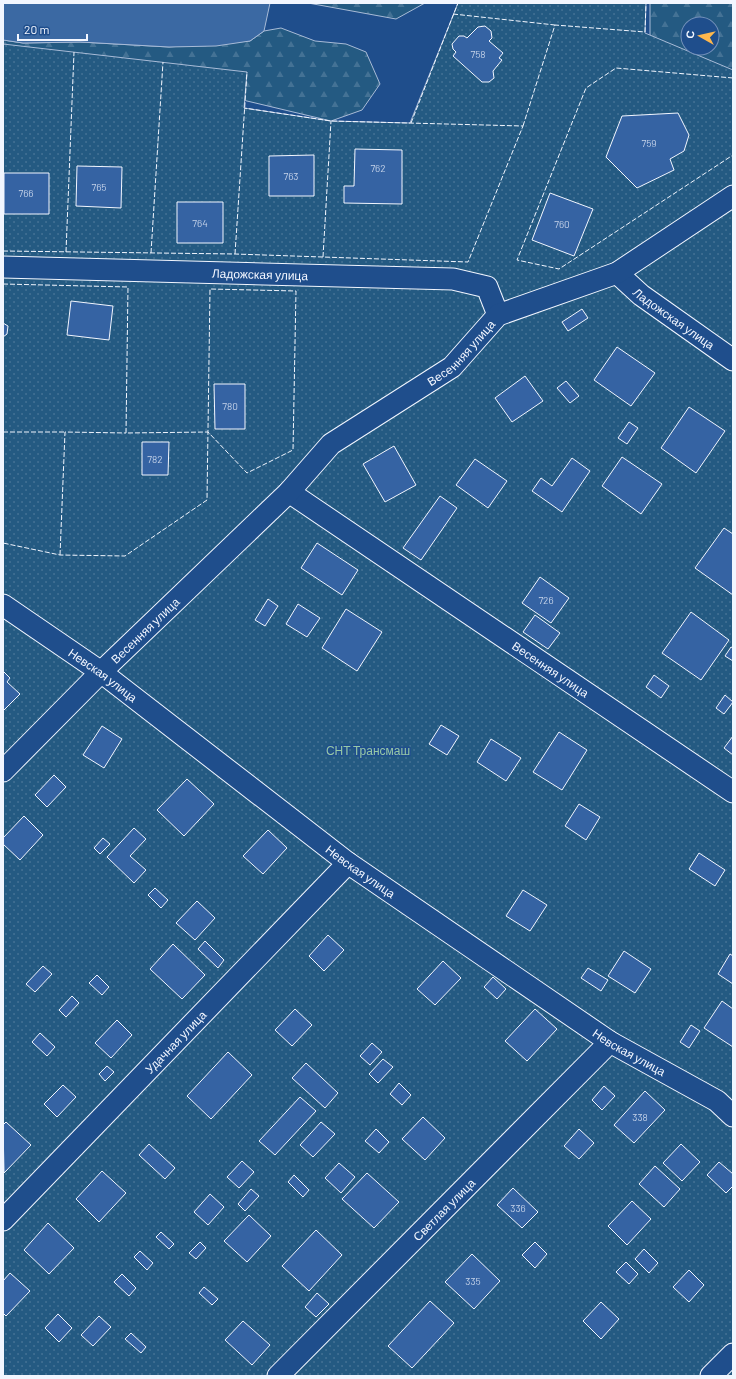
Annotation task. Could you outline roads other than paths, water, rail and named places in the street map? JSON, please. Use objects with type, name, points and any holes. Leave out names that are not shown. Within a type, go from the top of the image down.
[{"type":"street","name":"Весенняя улица","points":[[3,771],[101,672],[289,492],[331,444],[452,367],[498,315],[617,273],[733,196]]},
{"type":"street","name":"Ладожская улица","points":[[3,267],[453,279],[487,287],[498,315]]},
{"type":"street","name":"Ладожская улица","points":[[617,273],[641,295],[733,360]]},
{"type":"street","name":"Весенняя улица","points":[[289,492],[733,792]]},
{"type":"street","name":"Невская улица","points":[[3,605],[101,672],[348,863],[610,1042],[725,1097],[733,1116]]},
{"type":"street","name":"Удачная улица","points":[[3,1220],[348,863]]},
{"type":"street","name":"Светлая улица","points":[[278,1376],[610,1042]]},
{"type":"street","points":[[711,1376],[733,1354]]},
{"type":"park label","name":"СНТ Трансмаш","points":[[368,750]]}]
